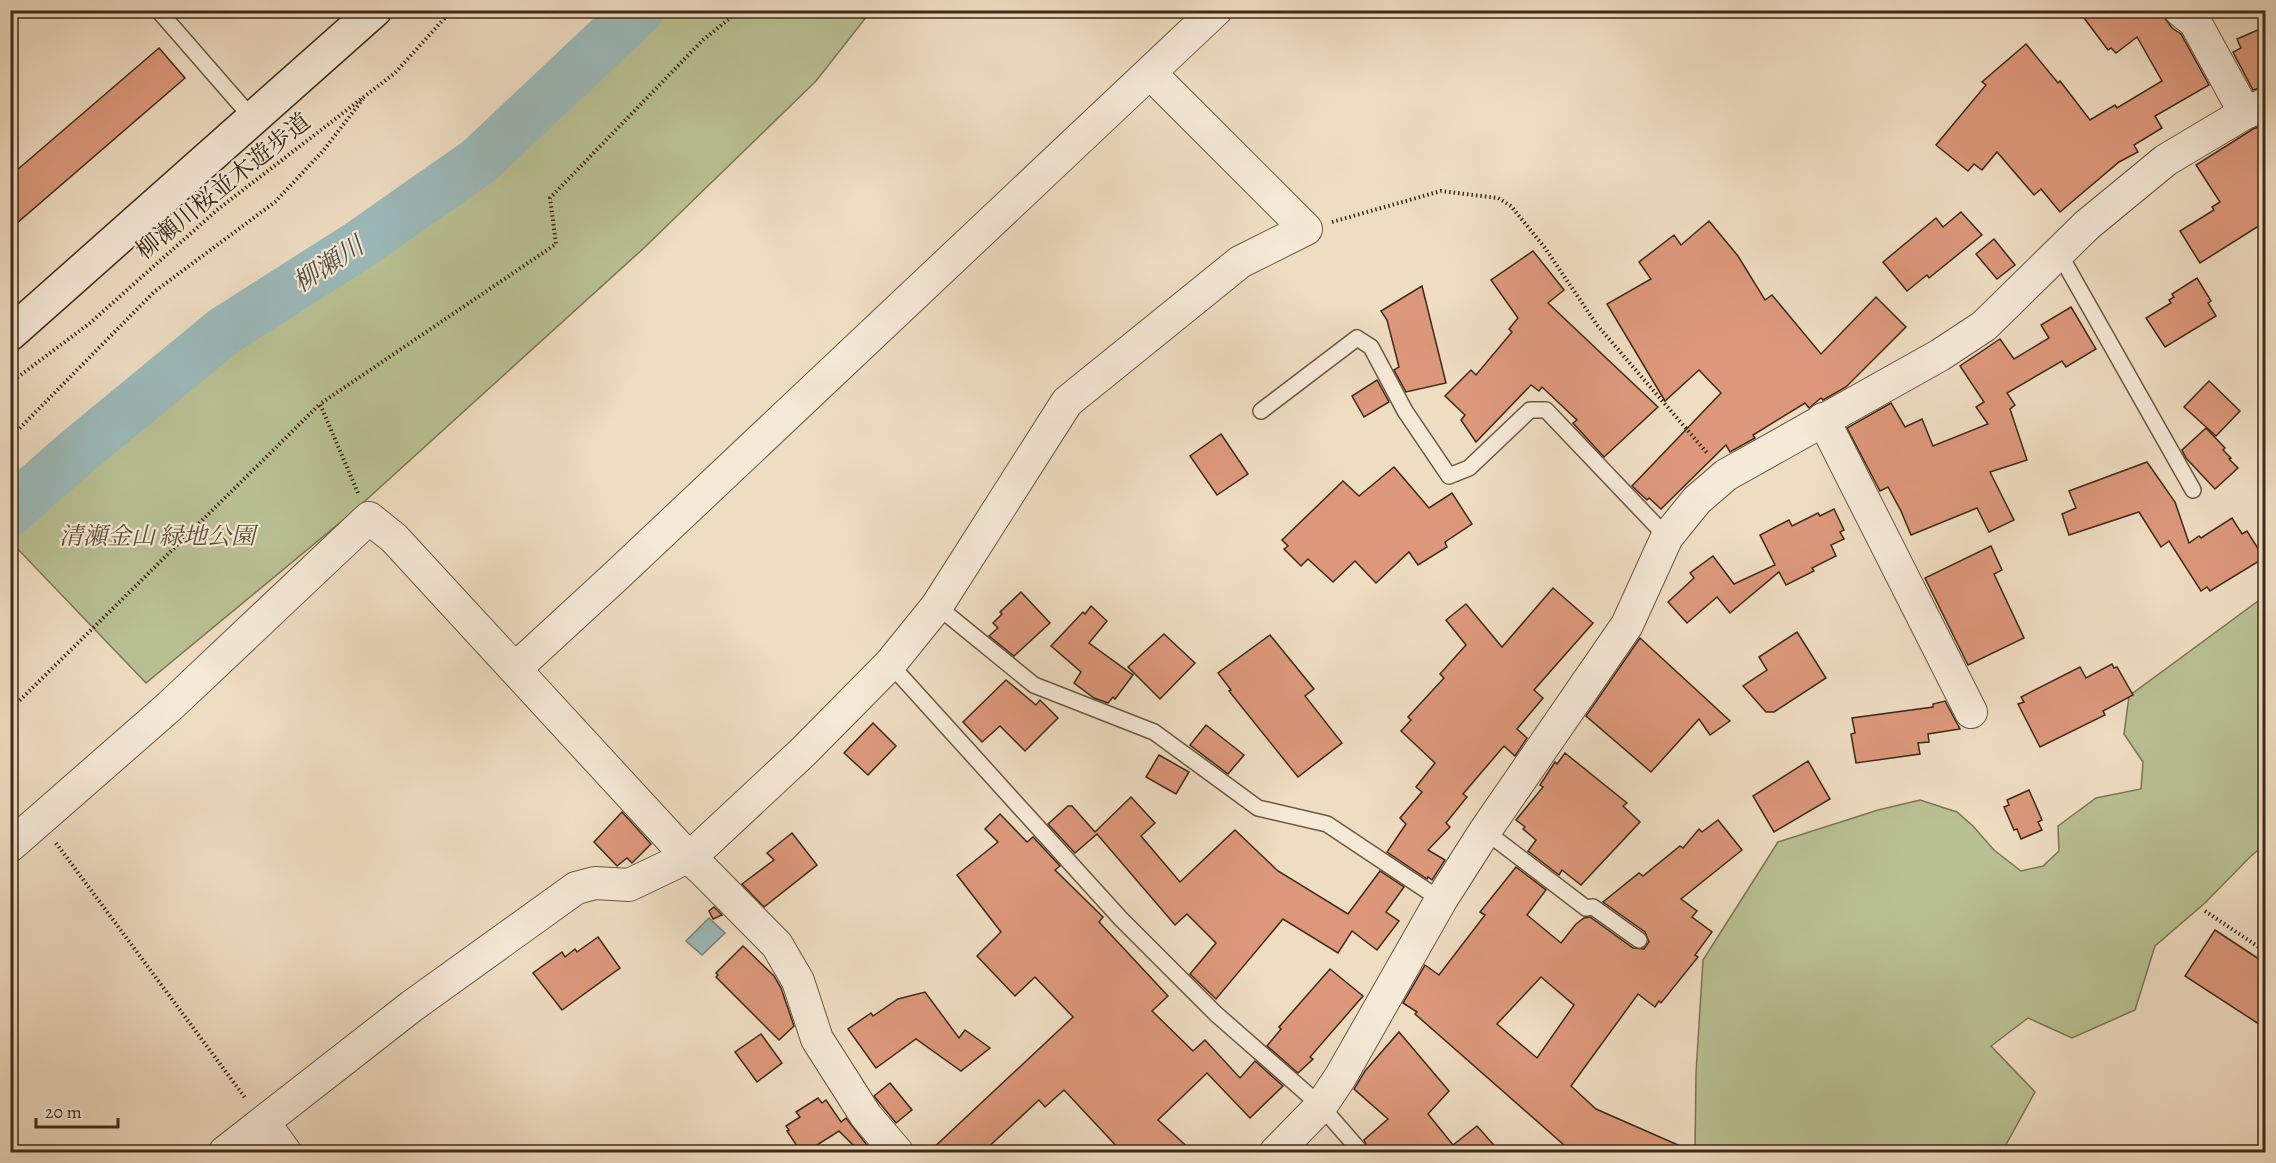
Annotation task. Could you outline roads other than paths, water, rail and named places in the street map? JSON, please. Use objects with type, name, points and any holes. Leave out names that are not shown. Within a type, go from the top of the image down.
[{"type":"street","points":[[10,334],[375,10]]},
{"type":"street","points":[[515,669],[1216,10]]},
{"type":"street","points":[[1276,1152],[1321,1106],[1341,1076],[1441,900],[1485,831],[1627,625],[1667,537],[1697,500],[1726,475],[1940,355],[1984,326],[2087,225],[2166,160],[2255,108],[2195,22],[2180,10]]},
{"type":"street","points":[[225,1152],[412,1006],[576,888],[595,883],[628,885],[698,850],[803,752],[890,664],[938,606],[1067,402],[1240,262],[1306,229],[1150,73]]},
{"type":"street","points":[[1823,419],[1971,712]]},
{"type":"street","points":[[10,846],[170,706],[369,518],[394,538],[687,856],[704,870],[777,945],[798,981],[817,1039],[866,1116],[897,1152]]},
{"type":"street","points":[[264,1123],[285,1152]]},
{"type":"lane","points":[[158,10],[253,119]]},
{"type":"lane","points":[[2058,253],[2193,490]]},
{"type":"lane","points":[[1261,411],[1357,338],[1371,347],[1405,411],[1449,476],[1469,468],[1530,410],[1546,410],[1667,537]]},
{"type":"lane","points":[[938,606],[1035,685],[1154,732],[1258,807],[1327,824],[1441,900]]},
{"type":"lane","points":[[890,664],[1121,919],[1216,1014],[1321,1106],[1361,1152]]},
{"type":"lane","points":[[1485,831],[1586,908],[1593,907],[1639,940]]},
{"type":"water","points":[[709,918],[725,933],[702,955],[686,941]]},
{"type":"waterway","name":"柳瀬川","points":[[10,511],[77,452],[224,331],[359,245],[479,161],[639,10]]},
{"type":"park label","name":"清瀬金山 緑地公園","points":[[157,536]]}]
